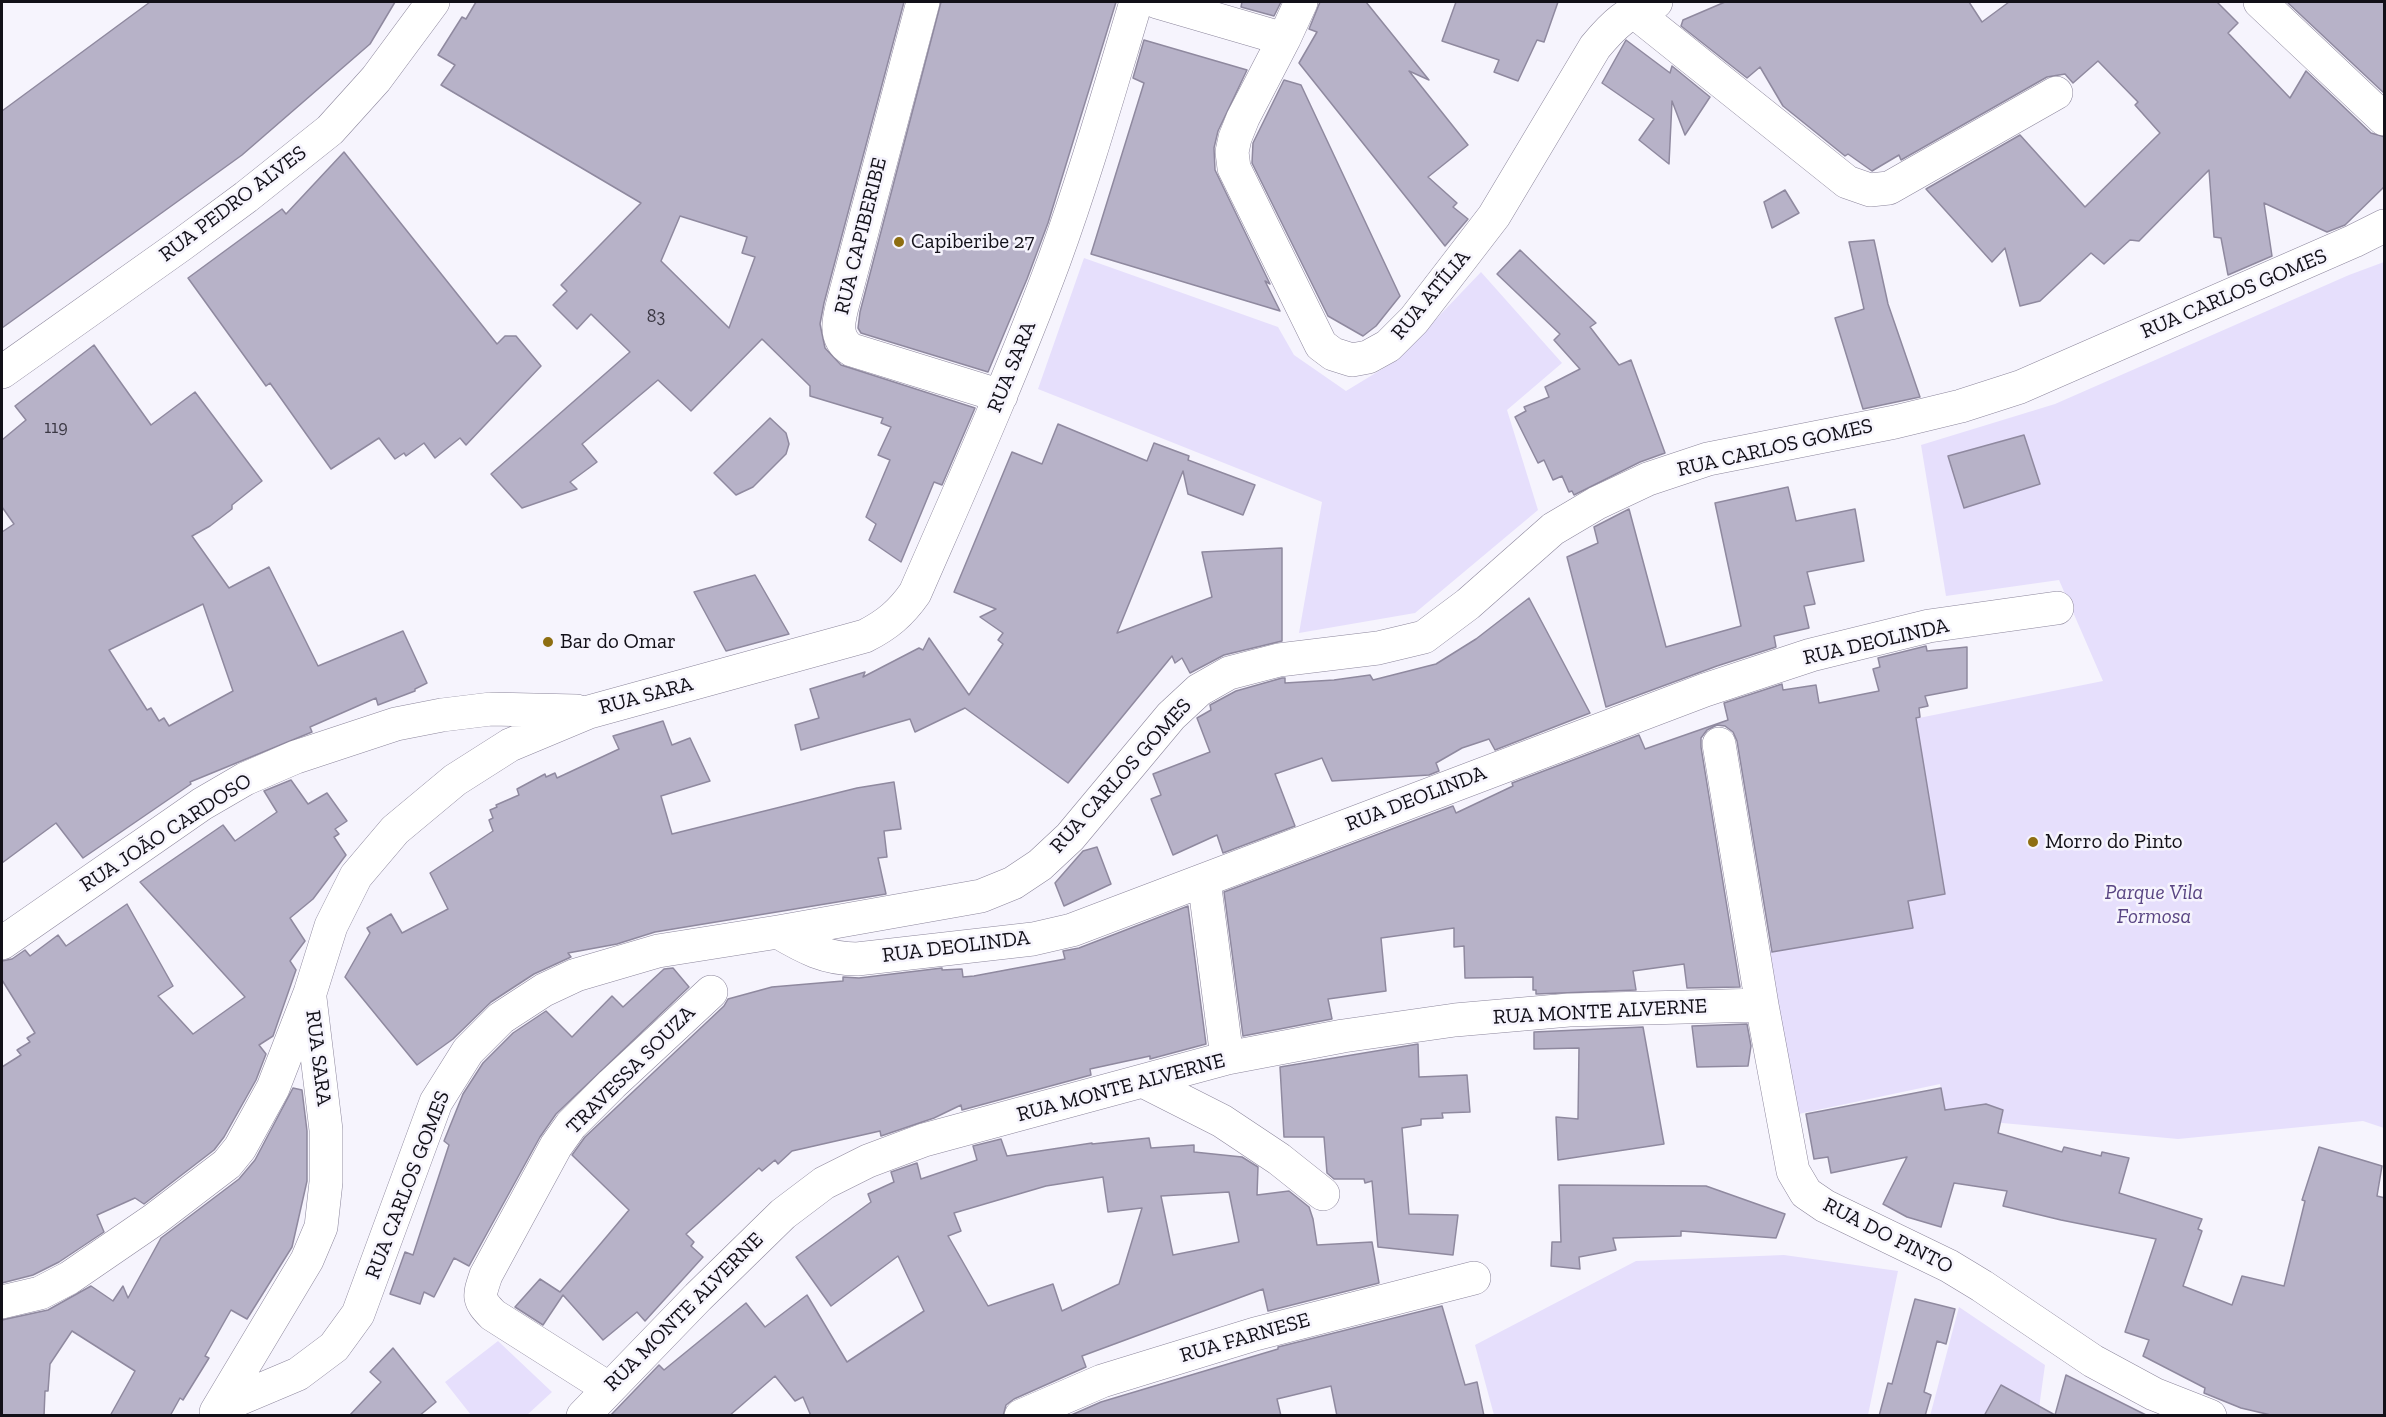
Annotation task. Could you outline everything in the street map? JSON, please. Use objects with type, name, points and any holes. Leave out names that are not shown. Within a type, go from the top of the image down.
[{"type":"street","name":"RUA PEDRO ALVES","points":[[2,372],[181,245],[330,130],[376,79],[433,2]]},
{"type":"street","name":"RUA CAPIBERIBE","points":[[923,2],[846,292],[838,331],[841,339],[852,350],[1001,396]]},
{"type":"street","name":"RUA SARA","points":[[217,1411],[306,1260],[321,1227],[326,1182],[327,1130],[310,993],[332,926],[356,876],[395,830],[455,780],[510,745],[589,712],[865,636],[883,627],[902,612],[915,593],[1001,396],[1054,261],[1136,2]]},
{"type":"street","points":[[1157,2],[1284,39]]},
{"type":"street","name":"RUA ATÍLIA","points":[[1301,2],[1239,128],[1232,152],[1234,168],[1321,345],[1333,354],[1352,360],[1368,357],[1388,346],[1414,320],[1494,216],[1595,47],[1611,27],[1644,6]]},
{"type":"street","points":[[2260,2],[2385,119]]},
{"type":"street","points":[[1644,6],[1847,182],[1870,190],[1889,188],[2056,93]]},
{"type":"street","name":"RUA CARLOS GOMES","points":[[217,1411],[298,1374],[334,1347],[358,1314],[436,1102],[468,1051],[501,1018],[544,990],[576,975],[658,951],[981,896],[1014,883],[1040,865],[1070,837],[1171,716],[1199,690],[1229,673],[1279,660],[1378,648],[1424,637],[1468,604],[1553,530],[1597,503],[1648,479],[1708,459],[1895,422],[1961,406],[2019,387],[2354,242],[2385,226]]},
{"type":"street","name":"RUA DEOLINDA","points":[[778,932],[808,950],[837,959],[857,959],[1034,939],[1072,930],[1694,694],[1811,655],[1929,626],[2057,608]]},
{"type":"street","name":"RUA JOÃO CARDOSO","points":[[2,943],[202,804],[245,779],[296,757],[396,724],[442,714],[491,709],[589,712]]},
{"type":"street","name":"RUA DO PINTO","points":[[1719,744],[1762,1005],[1793,1171],[1806,1193],[1825,1206],[1949,1266],[2093,1361],[2154,1394],[2210,1416]]},
{"type":"street","points":[[1204,880],[1227,1058]]},
{"type":"street","name":"TRAVESSA SOUZA","points":[[608,1388],[493,1315],[482,1304],[480,1295],[486,1275],[556,1146],[571,1125],[711,992]]},
{"type":"street","points":[[2,1302],[40,1293],[69,1278],[155,1219],[227,1164],[240,1148],[273,1088],[310,993]]},
{"type":"street","name":"RUA MONTE ALVERNE","points":[[583,1416],[608,1388],[783,1214],[824,1183],[867,1161],[924,1140],[1227,1058],[1343,1036],[1455,1020],[1569,1010],[1762,1005]]},
{"type":"street","points":[[1143,1081],[1222,1121],[1279,1159],[1323,1194]]},
{"type":"street","name":"RUA FARNESE","points":[[1021,1416],[1102,1381],[1244,1337],[1474,1278]]},
{"type":"green space","points":[[1084,258],[1278,327],[1294,355],[1346,391],[1397,360],[1481,272],[1562,363],[1507,410],[1538,510],[1415,613],[1299,633],[1322,502],[1038,389]]},
{"type":"green space","name":"Parque Vila Formosa","points":[[2384,262],[2384,1128],[2363,1121],[2178,1139],[1947,1118],[1940,1084],[1789,1116],[1761,952],[1903,919],[1879,726],[2103,681],[2059,580],[1946,596],[1921,445],[2055,404],[2349,275]]},
{"type":"green space","points":[[1784,1255],[1898,1271],[1868,1415],[1494,1415],[1475,1345],[1636,1261]]},
{"type":"green space","points":[[1959,1307],[2045,1365],[2038,1415],[1930,1416]]},
{"type":"green space","points":[[498,1341],[552,1392],[527,1415],[471,1415],[445,1382]]},
{"type":"building","points":[[150,2],[395,2],[370,44],[242,155],[2,328],[2,111]]},
{"type":"building","points":[[476,2],[904,2],[820,324],[825,348],[841,365],[975,408],[942,485],[934,482],[901,562],[869,540],[876,524],[866,517],[890,460],[878,455],[891,427],[881,423],[883,418],[810,396],[810,386],[762,339],[691,411],[658,380],[582,444],[597,462],[570,482],[577,489],[522,508],[491,474],[630,352],[591,314],[577,329],[553,305],[567,291],[561,285],[641,203],[441,85],[455,65],[438,55],[462,17],[466,19]],"holes":[[[680,216],[747,237],[742,253],[755,257],[729,328],[661,261]]]},
{"type":"building","points":[[941,2],[1116,2],[1048,223],[988,372],[861,333],[858,328],[860,312]]},
{"type":"building","points":[[1242,2],[1281,2],[1274,16],[1241,7]]},
{"type":"building","points":[[1320,2],[1366,2],[1429,80],[1409,71],[1468,145],[1428,177],[1457,203],[1453,207],[1468,219],[1445,246],[1299,63],[1317,32],[1309,29]]},
{"type":"building","points":[[1456,2],[1558,2],[1544,42],[1537,40],[1518,81],[1494,72],[1499,60],[1442,41]]},
{"type":"building","points":[[1725,2],[1969,2],[1982,22],[2009,2],[2217,2],[2238,23],[2228,33],[2290,98],[2306,71],[2371,133],[2385,137],[2385,186],[2345,225],[2327,232],[2264,203],[2272,256],[2228,275],[2221,238],[2214,237],[2209,170],[2139,241],[2130,240],[2104,264],[2091,253],[2040,301],[2020,306],[2005,248],[1992,262],[1926,189],[2020,135],[2085,207],[2160,133],[2135,105],[2138,102],[2098,61],[2073,83],[2065,74],[2047,77],[1901,160],[1899,155],[1872,171],[1848,154],[1845,156],[1783,106],[1760,67],[1747,78],[1681,26],[1683,20]]},
{"type":"building","points":[[2287,2],[2385,2],[2385,94]]},
{"type":"building","points":[[1144,40],[1247,70],[1218,131],[1214,148],[1215,170],[1270,284],[1265,281],[1280,311],[1091,254],[1144,83],[1133,78]]},
{"type":"building","points":[[1626,40],[1670,73],[1672,66],[1710,97],[1685,135],[1672,101],[1669,164],[1639,140],[1654,119],[1602,83]]},
{"type":"building","points":[[1284,80],[1301,85],[1400,296],[1376,326],[1363,336],[1328,316],[1252,163],[1253,143]]},
{"type":"building","points":[[344,152],[497,344],[505,336],[516,336],[541,366],[466,445],[460,438],[435,458],[424,443],[406,456],[404,453],[395,459],[379,438],[331,469],[270,383],[266,386],[188,278],[282,209],[286,214]]},
{"type":"building","points":[[1785,190],[1799,213],[1772,228],[1764,202]]},
{"type":"building","points":[[1874,240],[1888,304],[1920,397],[1863,409],[1835,318],[1864,309],[1849,242]]},
{"type":"building","points":[[1520,250],[1596,323],[1590,327],[1619,365],[1631,360],[1665,453],[1640,462],[1574,495],[1572,491],[1569,492],[1562,476],[1553,480],[1544,460],[1538,463],[1515,417],[1526,411],[1524,407],[1549,397],[1545,387],[1580,369],[1554,340],[1560,334],[1497,274]]},
{"type":"building","points":[[94,345],[151,425],[195,392],[262,481],[232,505],[232,509],[192,536],[229,588],[269,567],[318,666],[403,631],[427,683],[415,691],[378,705],[376,698],[310,727],[312,732],[190,782],[191,784],[83,858],[56,823],[2,863],[2,532],[14,524],[2,507],[2,440],[26,420],[15,406]],"holes":[[[203,604],[233,691],[169,726],[164,718],[159,721],[151,708],[147,710],[109,650]]]},
{"type":"building","points":[[770,418],[786,433],[789,444],[786,454],[753,487],[736,495],[714,473]]},
{"type":"building","points":[[1058,424],[1147,461],[1154,443],[1189,456],[1188,460],[1255,485],[1243,515],[1188,494],[1183,471],[1117,633],[1212,597],[1202,552],[1282,548],[1282,641],[1224,655],[1190,673],[1182,658],[1175,663],[1172,656],[1068,783],[965,708],[915,732],[910,719],[801,750],[795,725],[819,718],[810,689],[865,672],[863,677],[919,648],[923,650],[929,638],[969,695],[1003,644],[998,640],[1003,633],[980,617],[996,609],[954,592],[1012,452],[1042,464]]},
{"type":"building","points":[[2024,435],[2040,484],[1964,508],[1948,456]]},
{"type":"building","points":[[1788,487],[1796,521],[1855,509],[1864,561],[1807,572],[1815,604],[1804,606],[1809,628],[1774,636],[1776,647],[1606,707],[1567,557],[1598,543],[1594,527],[1629,509],[1666,647],[1741,626],[1715,503]]},
{"type":"building","points":[[755,575],[789,634],[726,651],[694,592]]},
{"type":"building","points":[[1529,598],[1590,713],[1495,750],[1489,739],[1462,748],[1436,763],[1439,771],[1429,775],[1332,781],[1322,758],[1275,774],[1295,826],[1223,853],[1217,835],[1173,855],[1151,799],[1161,795],[1153,774],[1210,752],[1197,718],[1211,710],[1210,705],[1236,691],[1282,678],[1285,678],[1285,683],[1370,675],[1373,680],[1436,664],[1476,639]]},
{"type":"building","points":[[1926,646],[1927,651],[1967,647],[1967,688],[1925,696],[1928,706],[1919,708],[1920,717],[1916,718],[1945,894],[1908,901],[1913,928],[1772,952],[1737,741],[1733,732],[1725,726],[1717,725],[1707,730],[1701,738],[1701,747],[1740,987],[1687,988],[1684,964],[1633,971],[1636,990],[1536,994],[1536,990],[1533,990],[1533,977],[1465,978],[1464,946],[1454,947],[1454,928],[1381,938],[1386,991],[1328,999],[1332,1019],[1243,1036],[1224,892],[1453,806],[1456,813],[1513,786],[1512,783],[1639,735],[1645,749],[1728,720],[1724,703],[1782,684],[1783,690],[1816,685],[1819,703],[1879,691],[1873,669],[1880,667],[1878,658]]},
{"type":"building","points":[[663,721],[672,745],[690,738],[710,781],[661,796],[672,834],[857,788],[894,782],[901,829],[884,831],[887,857],[878,858],[886,894],[655,932],[617,944],[568,953],[571,957],[534,974],[491,1002],[453,1039],[417,1065],[345,977],[370,933],[367,928],[391,914],[402,933],[448,909],[430,873],[493,831],[489,820],[493,818],[490,810],[519,795],[517,789],[545,774],[546,777],[555,773],[557,778],[619,749],[613,736]]},
{"type":"building","points":[[291,780],[308,804],[327,793],[347,821],[335,829],[339,834],[334,837],[346,855],[313,899],[290,918],[305,941],[290,961],[296,970],[273,1036],[259,1045],[266,1054],[256,1080],[224,1137],[214,1150],[144,1204],[135,1198],[97,1215],[104,1232],[59,1262],[33,1275],[2,1283],[2,1067],[21,1055],[17,1050],[30,1042],[27,1038],[35,1033],[2,980],[2,961],[12,959],[25,950],[30,956],[58,935],[66,946],[127,904],[173,986],[158,996],[193,1034],[245,997],[140,882],[223,825],[235,841],[277,812],[264,791]]},
{"type":"building","points":[[1097,847],[1111,884],[1064,906],[1055,883],[1083,851]]},
{"type":"building","points":[[1188,906],[1206,1044],[1150,1059],[1150,1056],[1090,1069],[1091,1075],[962,1110],[961,1105],[934,1118],[881,1136],[880,1131],[792,1151],[778,1164],[775,1160],[762,1171],[759,1168],[686,1234],[694,1242],[691,1246],[703,1257],[645,1321],[637,1312],[603,1340],[563,1295],[543,1325],[515,1307],[540,1279],[560,1292],[629,1210],[572,1155],[585,1137],[724,1006],[728,999],[772,987],[843,981],[843,977],[859,978],[942,968],[942,970],[962,969],[963,977],[1065,959],[1063,951],[1079,948]]},
{"type":"building","points":[[673,968],[689,987],[556,1114],[540,1137],[469,1266],[454,1258],[434,1297],[424,1292],[420,1304],[390,1294],[405,1252],[413,1255],[449,1145],[444,1141],[463,1094],[483,1063],[513,1033],[546,1011],[572,1037],[612,996],[623,1007],[664,969]]},
{"type":"building","points":[[1747,1024],[1751,1046],[1748,1066],[1697,1067],[1692,1026]]},
{"type":"building","points":[[1643,1027],[1664,1144],[1558,1160],[1556,1117],[1578,1119],[1579,1048],[1534,1049],[1534,1032]]},
{"type":"building","points":[[1418,1044],[1419,1077],[1467,1075],[1470,1112],[1442,1113],[1443,1118],[1421,1119],[1421,1125],[1402,1128],[1409,1214],[1458,1215],[1453,1255],[1378,1247],[1372,1181],[1365,1183],[1364,1179],[1334,1179],[1327,1173],[1324,1137],[1284,1137],[1280,1067]]},
{"type":"building","points":[[293,1088],[302,1090],[307,1131],[307,1181],[292,1247],[247,1319],[231,1310],[205,1356],[209,1358],[183,1400],[180,1398],[170,1416],[110,1416],[135,1371],[72,1331],[50,1364],[48,1391],[45,1391],[44,1416],[2,1416],[2,1320],[48,1310],[91,1286],[113,1301],[123,1286],[128,1298],[161,1238],[239,1179],[255,1160]]},
{"type":"building","points":[[1941,1088],[1945,1110],[1986,1104],[2003,1110],[1998,1133],[2062,1152],[2064,1147],[2101,1156],[2102,1152],[2129,1158],[2119,1193],[2202,1219],[2198,1229],[2202,1231],[2183,1286],[2232,1305],[2242,1276],[2284,1286],[2305,1201],[2302,1200],[2319,1147],[2382,1166],[2377,1196],[2385,1198],[2385,1416],[2275,1416],[2241,1408],[2204,1393],[2205,1388],[2143,1356],[2149,1340],[2125,1332],[2156,1239],[2003,1206],[2007,1191],[1954,1183],[1941,1227],[1907,1217],[1883,1204],[1907,1157],[1831,1173],[1828,1157],[1814,1159],[1806,1114]]},
{"type":"building","points":[[1149,1138],[1151,1148],[1194,1145],[1194,1152],[1242,1157],[1258,1167],[1257,1195],[1289,1191],[1309,1207],[1317,1245],[1372,1242],[1379,1283],[1268,1311],[1263,1289],[1082,1356],[1086,1367],[1014,1399],[1006,1405],[1003,1416],[811,1416],[803,1397],[795,1401],[775,1376],[729,1416],[610,1416],[659,1365],[664,1370],[746,1303],[765,1327],[807,1295],[847,1362],[924,1311],[898,1256],[831,1306],[796,1257],[871,1202],[868,1194],[894,1182],[891,1172],[917,1163],[921,1179],[977,1160],[973,1146],[1001,1139],[1007,1156]],"holes":[[[1103,1177],[1108,1212],[1142,1208],[1119,1284],[1062,1311],[1053,1284],[988,1306],[948,1236],[961,1231],[954,1213],[1046,1186]],[[1229,1192],[1239,1242],[1173,1255],[1161,1196]]]},
{"type":"building","points":[[1559,1185],[1706,1186],[1785,1214],[1776,1238],[1681,1231],[1681,1236],[1613,1238],[1616,1250],[1579,1257],[1580,1269],[1551,1266],[1552,1242],[1561,1242]]},
{"type":"building","points":[[1915,1299],[1955,1309],[1946,1344],[1937,1341],[1924,1392],[1931,1395],[1925,1416],[1879,1416],[1888,1383],[1892,1384]]},
{"type":"building","points":[[1442,1306],[1465,1385],[1477,1382],[1484,1416],[1337,1416],[1331,1386],[1277,1399],[1281,1416],[1069,1416],[1101,1402],[1278,1349],[1278,1347]]},
{"type":"building","points":[[393,1348],[436,1402],[419,1416],[349,1416],[381,1382],[370,1372]]},
{"type":"building","points":[[2066,1375],[2148,1416],[1984,1416],[2001,1385],[2055,1415]]},
{"type":"place","name":"Capiberibe 27","points":[[899,242]]},
{"type":"place","name":"Bar do Omar","points":[[548,642]]},
{"type":"place","name":"Morro do Pinto","points":[[2033,842]]}]
